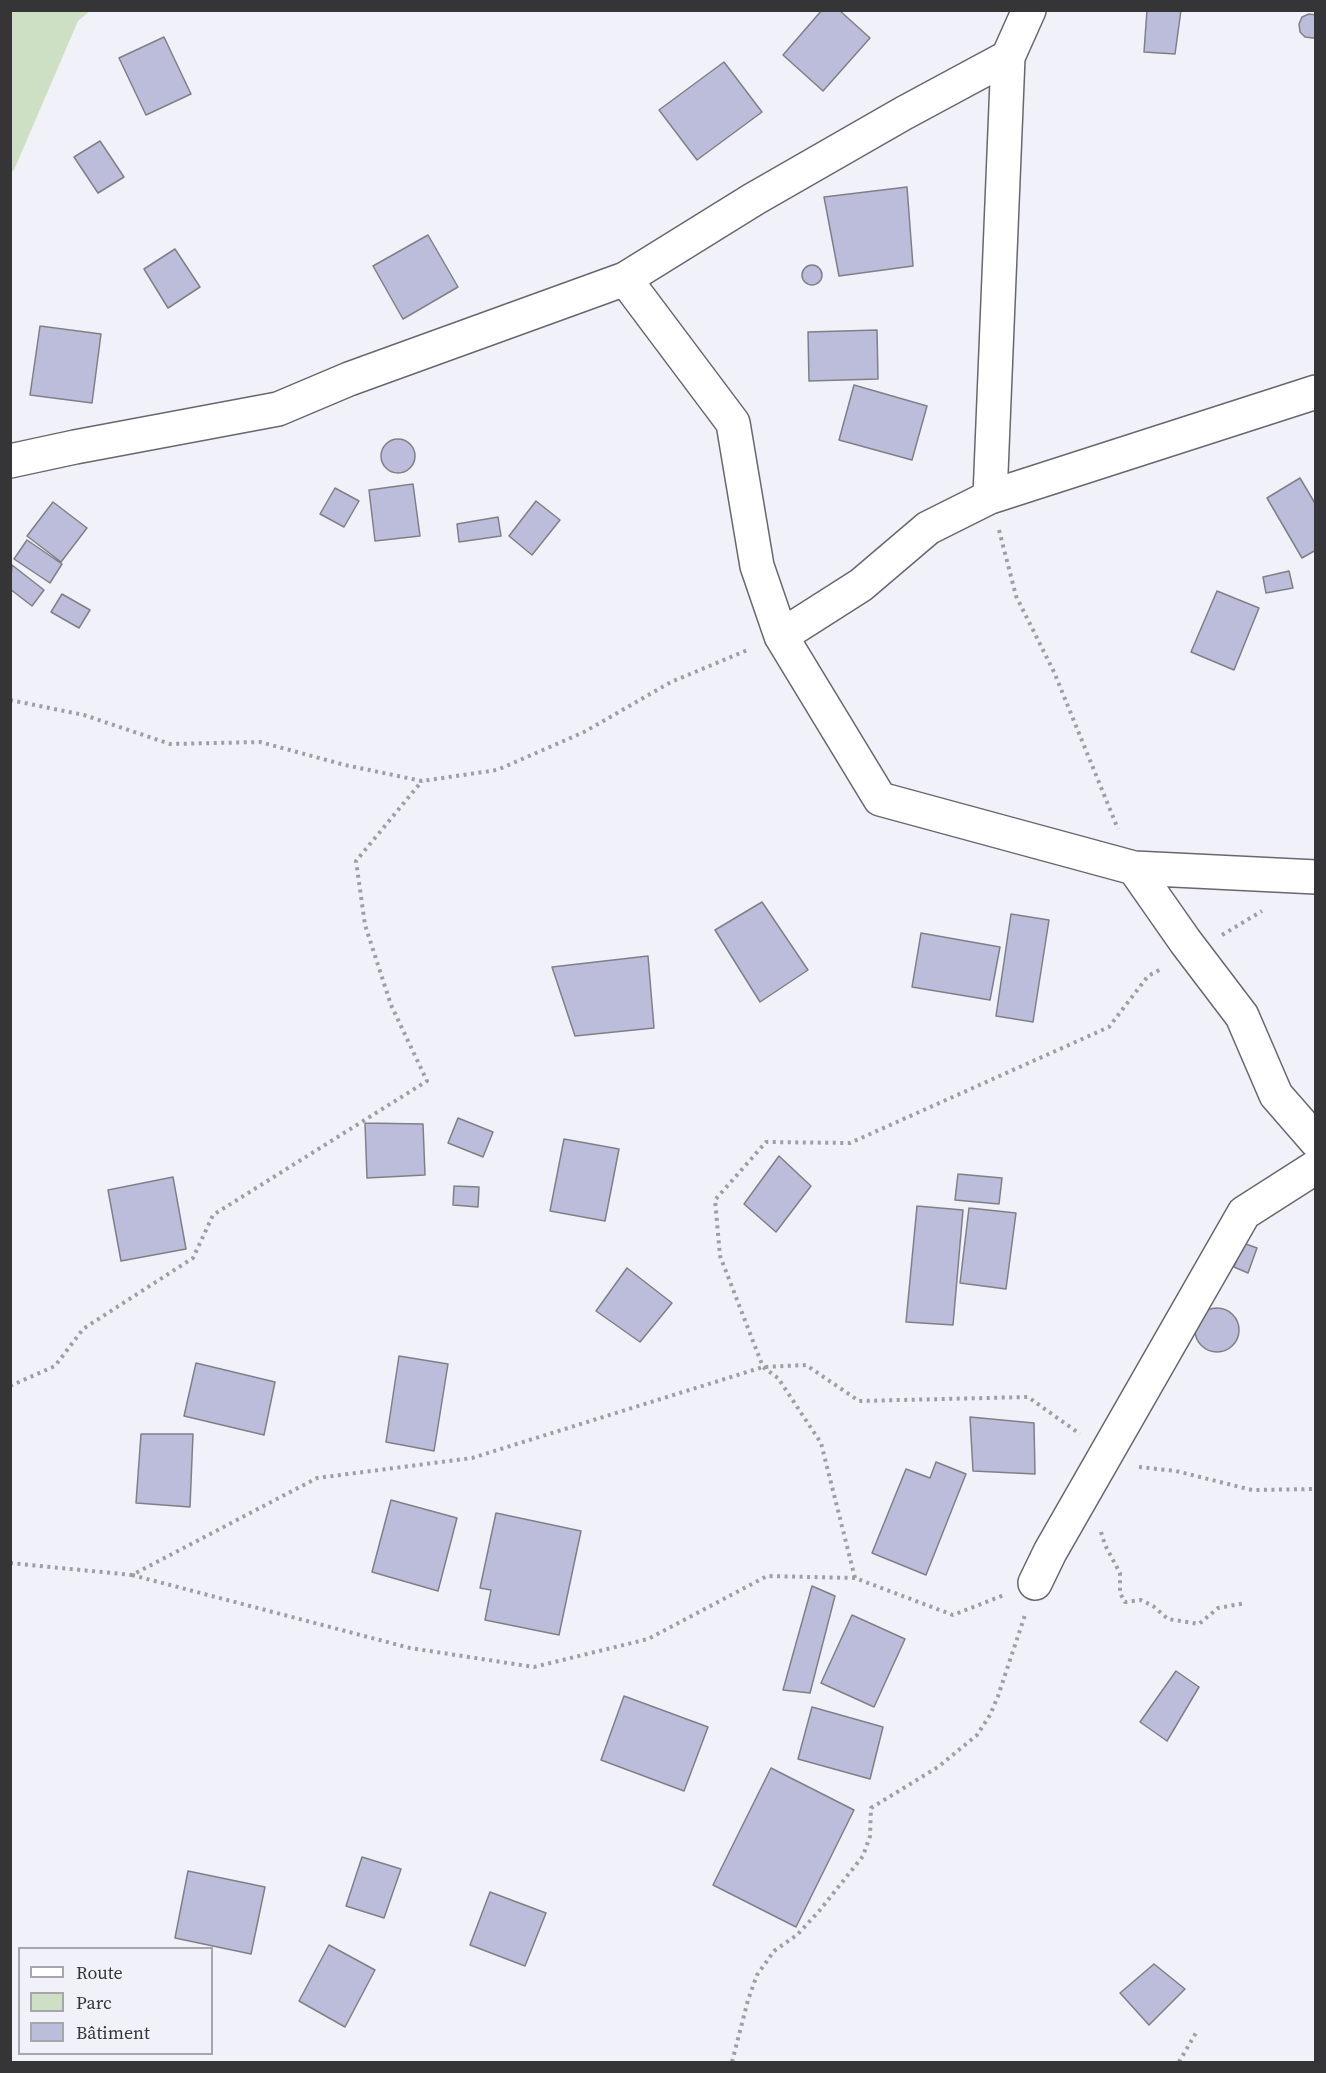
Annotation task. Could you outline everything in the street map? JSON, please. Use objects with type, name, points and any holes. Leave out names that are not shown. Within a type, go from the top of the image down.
[{"type":"street","points":[[990,496],[1008,57],[1029,10]]},
{"type":"street","points":[[10,461],[278,409],[349,379],[625,279],[764,194],[904,113],[1008,57]]},
{"type":"street","points":[[625,279],[733,423],[757,566],[781,636],[880,799],[1134,868],[1316,877]]},
{"type":"street","points":[[781,636],[861,585],[928,528],[990,496],[1316,392]]},
{"type":"street","points":[[1134,868],[1242,1016],[1276,1095],[1316,1141]]},
{"type":"street","points":[[1035,1583],[1050,1552],[1106,1458],[1244,1213],[1316,1167]]},
{"type":"path","points":[[990,496],[1016,596],[1054,672],[1134,868]]},
{"type":"path","points":[[10,700],[84,715],[170,744],[260,742],[345,765],[422,781],[497,770],[584,732],[671,682],[781,636]]},
{"type":"path","points":[[10,1386],[55,1366],[82,1329],[193,1258],[213,1215],[427,1081],[391,1005],[365,925],[356,861],[422,781]]},
{"type":"path","points":[[855,1578],[821,1443],[778,1378],[763,1367],[720,1256],[715,1200],[766,1142],[850,1143],[1109,1028],[1148,976],[1194,952],[1265,909]]},
{"type":"path","points":[[132,1575],[317,1478],[472,1458],[763,1367],[806,1365],[859,1401],[1028,1397],[1113,1462],[1152,1469],[1160,1468],[1252,1490],[1316,1489]]},
{"type":"path","points":[[1089,1487],[1105,1545],[1120,1573],[1120,1593],[1125,1602],[1141,1600],[1153,1606],[1168,1619],[1199,1624],[1218,1608],[1246,1603]]},
{"type":"path","points":[[10,1563],[132,1575],[410,1648],[534,1667],[648,1639],[767,1576],[855,1578],[953,1615],[1035,1583]]},
{"type":"path","points":[[732,2062],[757,1975],[774,1951],[797,1935],[820,1910],[863,1856],[870,1836],[871,1808],[958,1752],[977,1735],[998,1696],[1035,1583]]},
{"type":"path","points":[[1179,2062],[1197,2031]]},
{"type":"green space","points":[[11,10],[90,11],[78,21],[14,170],[11,172]]},
{"type":"building","points":[[822,10],[839,10],[870,38],[823,91],[783,55]]},
{"type":"building","points":[[1147,10],[1181,10],[1175,54],[1144,52]]},
{"type":"building","points":[[1309,14],[1316,15],[1316,37],[1313,38],[1305,37],[1300,32],[1299,24],[1302,17]]},
{"type":"building","points":[[164,37],[191,94],[146,115],[119,58]]},
{"type":"building","points":[[724,62],[762,112],[697,160],[659,110]]},
{"type":"building","points":[[100,141],[124,177],[98,193],[74,157]]},
{"type":"building","points":[[907,187],[913,266],[839,276],[824,197]]},
{"type":"building","points":[[428,235],[458,287],[403,319],[373,266]]},
{"type":"building","points":[[175,249],[200,287],[168,308],[144,269]]},
{"type":"building","points":[[812,265],[819,268],[822,275],[819,282],[812,285],[805,282],[802,275],[805,268]]},
{"type":"building","points":[[40,326],[101,334],[92,403],[30,395]]},
{"type":"building","points":[[877,330],[878,379],[809,381],[808,332]]},
{"type":"building","points":[[854,385],[927,406],[912,460],[839,440]]},
{"type":"building","points":[[398,439],[410,444],[415,456],[410,468],[398,473],[386,468],[381,456],[386,444]]},
{"type":"building","points":[[1300,478],[1316,505],[1316,550],[1302,558],[1267,498]]},
{"type":"building","points":[[413,484],[420,536],[375,541],[369,490]]},
{"type":"building","points":[[335,488],[359,501],[344,527],[320,514]]},
{"type":"building","points":[[536,501],[560,520],[532,555],[509,536]]},
{"type":"building","points":[[53,502],[87,528],[61,562],[27,536]]},
{"type":"building","points":[[498,517],[501,536],[459,542],[457,524]]},
{"type":"building","points":[[27,540],[62,564],[50,583],[14,559]]},
{"type":"building","points":[[12,565],[44,590],[32,606],[10,589]]},
{"type":"building","points":[[1289,571],[1293,588],[1266,593],[1263,577]]},
{"type":"building","points":[[1217,591],[1259,608],[1234,670],[1191,652]]},
{"type":"building","points":[[62,594],[90,610],[79,628],[51,612]]},
{"type":"building","points":[[762,902],[808,970],[760,1002],[715,930]]},
{"type":"building","points":[[1011,914],[1049,920],[1033,1022],[996,1016]]},
{"type":"building","points":[[921,933],[1000,947],[990,1000],[912,987]]},
{"type":"building","points":[[648,956],[654,1028],[575,1036],[552,967]]},
{"type":"building","points":[[458,1118],[493,1132],[483,1157],[448,1143]]},
{"type":"building","points":[[365,1123],[423,1124],[425,1175],[367,1178]]},
{"type":"building","points":[[564,1139],[619,1149],[605,1221],[550,1211]]},
{"type":"building","points":[[779,1156],[811,1186],[776,1232],[744,1204]]},
{"type":"building","points":[[958,1174],[1002,1178],[999,1204],[955,1200]]},
{"type":"building","points":[[173,1177],[186,1249],[121,1261],[108,1190]]},
{"type":"building","points":[[454,1186],[479,1187],[478,1207],[453,1205]]},
{"type":"building","points":[[917,1206],[963,1210],[953,1325],[906,1322]]},
{"type":"building","points":[[969,1208],[1016,1213],[1006,1289],[960,1283]]},
{"type":"building","points":[[1243,1243],[1257,1248],[1248,1273],[1234,1267]]},
{"type":"building","points":[[627,1268],[672,1303],[640,1342],[596,1311]]},
{"type":"building","points":[[1217,1308],[1232,1315],[1239,1330],[1232,1345],[1217,1352],[1202,1345],[1195,1330],[1202,1315]]},
{"type":"building","points":[[399,1356],[448,1364],[434,1451],[386,1442]]},
{"type":"building","points":[[196,1363],[275,1382],[264,1435],[184,1416]]},
{"type":"building","points":[[970,1417],[1034,1423],[1035,1474],[973,1471]]},
{"type":"building","points":[[141,1434],[193,1434],[190,1507],[136,1503]]},
{"type":"building","points":[[936,1462],[966,1474],[926,1575],[872,1553],[906,1469],[930,1478]]},
{"type":"building","points":[[391,1500],[457,1518],[438,1591],[372,1572]]},
{"type":"building","points":[[496,1513],[581,1531],[559,1635],[485,1620],[491,1590],[480,1588]]},
{"type":"building","points":[[812,1586],[835,1596],[810,1693],[783,1690]]},
{"type":"building","points":[[852,1615],[905,1639],[874,1707],[821,1683]]},
{"type":"building","points":[[1176,1671],[1199,1687],[1167,1741],[1140,1722]]},
{"type":"building","points":[[624,1696],[708,1727],[684,1791],[601,1760]]},
{"type":"building","points":[[812,1707],[883,1727],[870,1779],[798,1759]]},
{"type":"building","points":[[771,1768],[854,1810],[796,1927],[713,1885]]},
{"type":"building","points":[[362,1857],[401,1869],[384,1918],[346,1906]]},
{"type":"building","points":[[188,1871],[265,1887],[251,1954],[175,1938]]},
{"type":"building","points":[[490,1892],[546,1913],[525,1966],[470,1945]]},
{"type":"building","points":[[329,1945],[375,1970],[345,2027],[299,2001]]},
{"type":"building","points":[[1154,1964],[1185,1989],[1149,2025],[1120,1993]]}]
